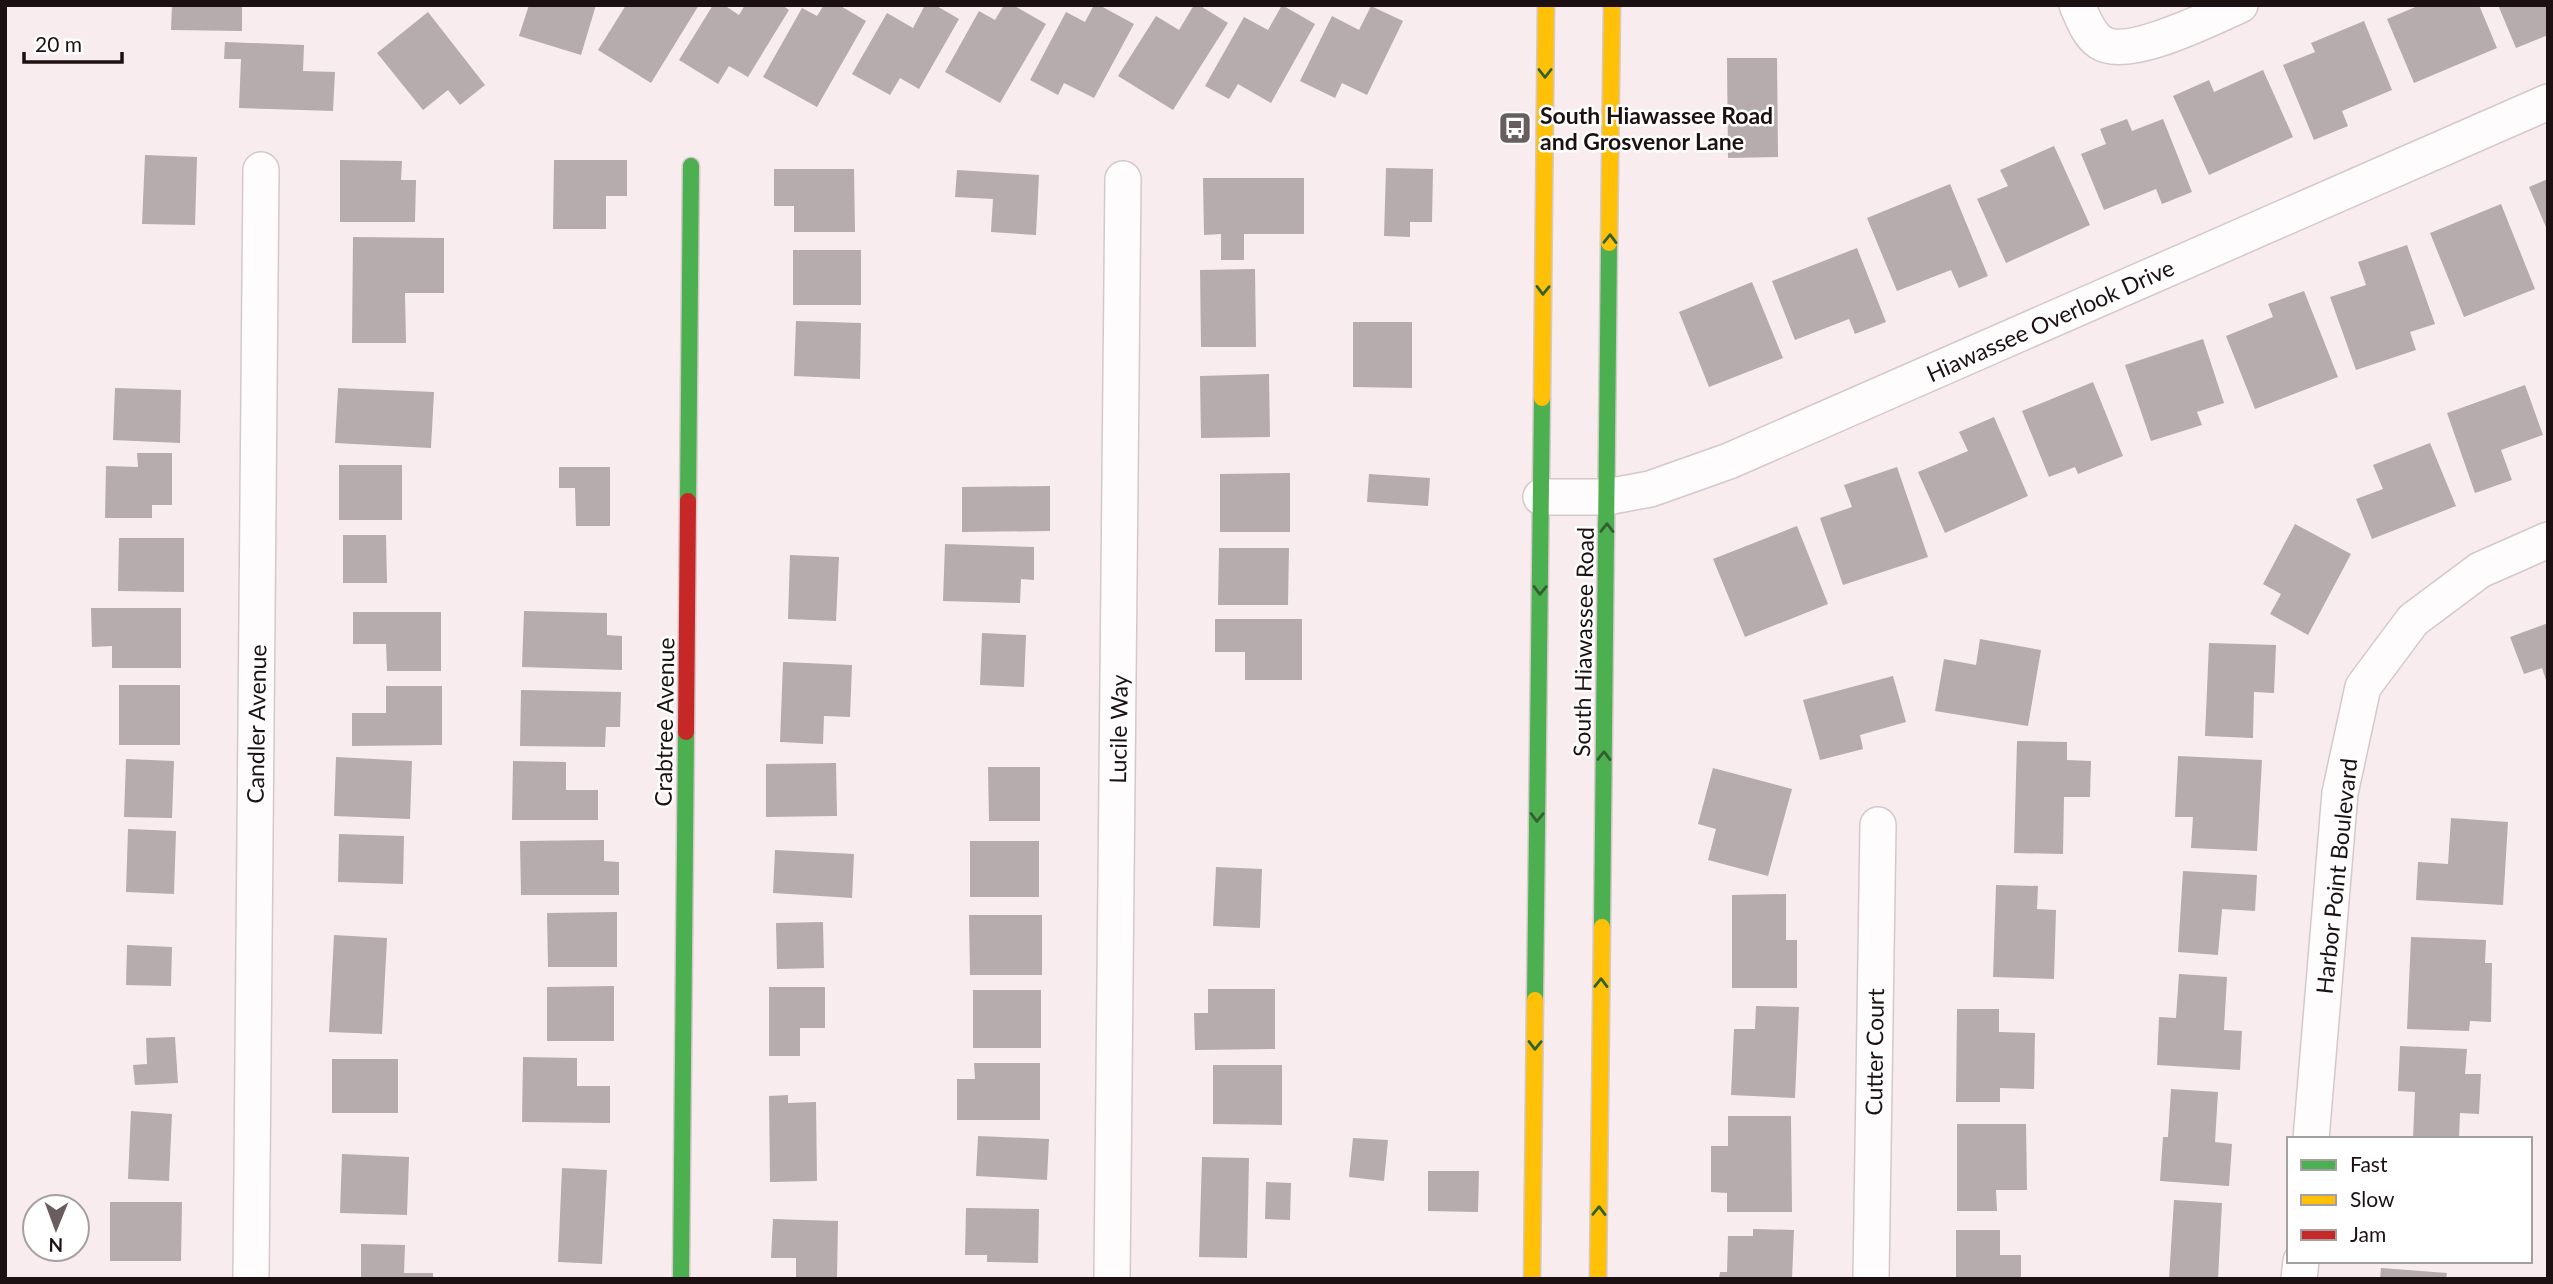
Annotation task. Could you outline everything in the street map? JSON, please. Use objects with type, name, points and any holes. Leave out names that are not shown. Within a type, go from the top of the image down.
[{"type":"street","name":"South Hiawassee Road","points":[[1532,1279],[1546,5]]},
{"type":"street","name":"South Hiawassee Road","points":[[1598,1279],[1612,5]]},
{"type":"street","points":[[2077,5],[2086,27],[2101,43],[2123,47],[2162,38],[2240,5]]},
{"type":"street","name":"Hiawassee Overlook Drive","points":[[1541,497],[1607,497],[1650,489],[1728,461],[2548,102]]},
{"type":"street","name":"Crabtree Avenue","points":[[681,1279],[691,166]]},
{"type":"street","name":"Candler Avenue","points":[[251,1279],[261,170]]},
{"type":"street","name":"Lucile Way","points":[[1112,1279],[1123,179]]},
{"type":"street","name":"Harbor Point Boulevard","points":[[2311,1137],[2340,793],[2363,687],[2413,620],[2480,570],[2548,540]]},
{"type":"street","name":"Cutter Court","points":[[1871,1279],[1878,825]]},
{"type":"building","points":[[172,5],[242,5],[242,31],[171,30]]},
{"type":"building","points":[[529,5],[596,5],[581,55],[519,36]]},
{"type":"building","points":[[626,5],[699,5],[651,83],[598,50]]},
{"type":"building","points":[[713,5],[724,5],[739,15],[745,5],[782,5],[789,10],[748,77],[729,66],[718,84],[679,60]]},
{"type":"building","points":[[824,5],[839,5],[866,21],[817,107],[763,77],[802,8],[817,16]]},
{"type":"building","points":[[925,5],[935,5],[959,19],[919,89],[900,78],[890,95],[852,74],[887,13],[913,28]]},
{"type":"building","points":[[1004,5],[1013,5],[1046,24],[1000,103],[945,72],[979,11],[995,20]]},
{"type":"building","points":[[1094,5],[1099,5],[1134,24],[1094,98],[1064,83],[1058,95],[1030,80],[1066,12],[1085,22]]},
{"type":"building","points":[[1194,5],[1199,5],[1228,23],[1173,110],[1118,76],[1156,16],[1179,30]]},
{"type":"building","points":[[1282,5],[1315,24],[1271,103],[1238,84],[1229,99],[1205,86],[1244,17],[1268,30]]},
{"type":"building","points":[[2420,5],[2479,5],[2497,48],[2414,83],[2387,19]]},
{"type":"building","points":[[2498,5],[2548,5],[2548,35],[2516,48]]},
{"type":"building","points":[[1371,6],[1403,21],[1367,95],[1342,83],[1335,98],[1300,81],[1332,16],[1359,30]]},
{"type":"building","points":[[428,12],[485,85],[460,105],[448,90],[423,110],[377,53]]},
{"type":"building","points":[[2364,21],[2392,90],[2342,111],[2348,126],[2314,140],[2283,65],[2315,52],[2311,43]]},
{"type":"building","points":[[225,42],[304,45],[303,71],[335,72],[333,111],[239,108],[241,59],[224,59]]},
{"type":"building","points":[[1727,58],[1777,58],[1778,157],[1728,158]]},
{"type":"building","points":[[2263,70],[2293,137],[2209,175],[2173,96],[2209,80],[2214,92]]},
{"type":"building","points":[[2127,119],[2132,131],[2163,119],[2192,192],[2162,204],[2156,189],[2104,210],[2081,154],[2106,144],[2100,129]]},
{"type":"building","points":[[2054,146],[2090,225],[2006,263],[1977,199],[2008,186],[2000,170]]},
{"type":"building","points":[[145,155],[197,157],[195,225],[142,224]]},
{"type":"building","points":[[340,160],[402,161],[401,180],[416,180],[415,222],[340,222]]},
{"type":"building","points":[[554,160],[627,160],[627,196],[606,196],[606,229],[553,229]]},
{"type":"building","points":[[1386,168],[1433,169],[1432,222],[1410,222],[1410,237],[1384,236]]},
{"type":"building","points":[[774,169],[854,169],[855,232],[794,232],[794,206],[774,206]]},
{"type":"building","points":[[957,170],[1039,175],[1036,235],[991,232],[993,199],[955,197]]},
{"type":"building","points":[[1203,178],[1304,178],[1304,234],[1244,234],[1244,260],[1221,260],[1221,234],[1204,235]]},
{"type":"building","points":[[2548,179],[2548,232],[2529,187]]},
{"type":"building","points":[[1950,184],[1988,276],[1959,288],[1951,270],[1897,291],[1867,218]]},
{"type":"building","points":[[2501,204],[2535,289],[2464,317],[2430,233]]},
{"type":"building","points":[[353,237],[444,238],[444,293],[405,293],[406,343],[352,343]]},
{"type":"building","points":[[2407,245],[2435,324],[2410,332],[2416,350],[2356,370],[2330,297],[2366,285],[2358,262]]},
{"type":"building","points":[[1857,248],[1886,322],[1855,334],[1849,319],[1795,340],[1772,281]]},
{"type":"building","points":[[793,250],[861,250],[861,305],[793,305]]},
{"type":"building","points":[[1255,269],[1256,347],[1201,347],[1200,270]]},
{"type":"building","points":[[1752,282],[1783,358],[1709,387],[1679,312]]},
{"type":"building","points":[[2304,291],[2338,377],[2255,409],[2226,336],[2273,317],[2268,304]]},
{"type":"building","points":[[796,321],[861,323],[860,379],[794,376]]},
{"type":"building","points":[[1353,322],[1412,322],[1412,388],[1353,387]]},
{"type":"building","points":[[2203,339],[2224,403],[2197,412],[2202,425],[2151,441],[2125,365]]},
{"type":"building","points":[[1269,374],[1270,437],[1201,438],[1200,376]]},
{"type":"building","points":[[2093,382],[2123,456],[2078,474],[2075,467],[2049,477],[2022,411]]},
{"type":"building","points":[[2525,385],[2543,435],[2501,450],[2512,480],[2475,493],[2447,413]]},
{"type":"building","points":[[115,388],[181,390],[180,443],[113,440]]},
{"type":"building","points":[[338,388],[434,392],[431,448],[335,443]]},
{"type":"building","points":[[1994,417],[2028,496],[1945,533],[1918,472],[1968,451],[1959,432]]},
{"type":"building","points":[[2430,443],[2456,506],[2372,539],[2356,499],[2383,489],[2373,465]]},
{"type":"building","points":[[137,453],[172,453],[172,505],[152,505],[152,518],[105,518],[106,466],[138,467]]},
{"type":"building","points":[[339,465],[402,465],[402,520],[339,520]]},
{"type":"building","points":[[559,467],[610,467],[610,526],[576,526],[575,488],[559,488]]},
{"type":"building","points":[[1897,467],[1928,557],[1843,585],[1820,518],[1852,507],[1844,485]]},
{"type":"building","points":[[1290,473],[1290,532],[1220,532],[1220,474]]},
{"type":"building","points":[[1369,474],[1430,478],[1428,506],[1367,502]]},
{"type":"building","points":[[1050,486],[1050,531],[962,532],[962,487]]},
{"type":"building","points":[[2295,524],[2351,554],[2308,635],[2270,614],[2281,594],[2263,584]]},
{"type":"building","points":[[1797,526],[1828,604],[1745,637],[1713,559]]},
{"type":"building","points":[[343,535],[386,535],[387,583],[343,583]]},
{"type":"building","points":[[119,538],[184,538],[184,592],[118,591]]},
{"type":"building","points":[[945,544],[1034,547],[1034,580],[1021,579],[1020,603],[943,601]]},
{"type":"building","points":[[1219,548],[1289,548],[1288,605],[1218,605]]},
{"type":"building","points":[[790,555],[839,557],[836,621],[788,619]]},
{"type":"building","points":[[91,608],[181,608],[181,668],[112,668],[112,646],[92,647]]},
{"type":"building","points":[[524,611],[607,613],[607,635],[622,636],[622,670],[522,667]]},
{"type":"building","points":[[353,612],[441,612],[441,671],[387,671],[386,644],[353,644]]},
{"type":"building","points":[[1215,619],[1302,619],[1302,680],[1245,680],[1245,652],[1215,652]]},
{"type":"building","points":[[2548,623],[2547,683],[2542,668],[2524,674],[2510,637]]},
{"type":"building","points":[[982,633],[1026,635],[1024,687],[980,685]]},
{"type":"building","points":[[1980,639],[2041,650],[2028,726],[1935,711],[1944,659],[1976,665]]},
{"type":"building","points":[[2209,643],[2276,645],[2274,693],[2254,692],[2253,738],[2205,736]]},
{"type":"building","points":[[783,662],[852,665],[850,717],[824,716],[823,744],[780,742]]},
{"type":"building","points":[[1893,676],[1906,722],[1860,735],[1863,749],[1820,760],[1803,700]]},
{"type":"building","points":[[119,685],[180,685],[180,745],[119,745]]},
{"type":"building","points":[[386,686],[442,686],[442,745],[352,746],[352,713],[386,713]]},
{"type":"building","points":[[521,690],[621,692],[620,727],[606,727],[605,747],[520,746]]},
{"type":"building","points":[[2017,741],[2067,742],[2067,760],[2091,761],[2090,797],[2064,797],[2063,854],[2014,853]]},
{"type":"building","points":[[2178,756],[2262,760],[2257,851],[2191,848],[2193,817],[2175,817]]},
{"type":"building","points":[[336,757],[412,761],[410,819],[334,816]]},
{"type":"building","points":[[126,759],[174,761],[172,818],[124,817]]},
{"type":"building","points":[[513,761],[566,762],[566,790],[598,790],[598,820],[512,820]]},
{"type":"building","points":[[836,763],[837,816],[766,817],[766,764]]},
{"type":"building","points":[[988,767],[1040,767],[1040,821],[989,821]]},
{"type":"building","points":[[1713,768],[1792,789],[1768,876],[1708,860],[1716,829],[1698,824]]},
{"type":"building","points":[[2451,818],[2508,822],[2503,905],[2416,900],[2418,862],[2448,864]]},
{"type":"building","points":[[128,829],[176,831],[174,894],[126,892]]},
{"type":"building","points":[[339,834],[404,836],[403,884],[338,882]]},
{"type":"building","points":[[604,840],[604,861],[619,862],[619,895],[521,895],[520,841]]},
{"type":"building","points":[[970,841],[1039,841],[1039,897],[970,897]]},
{"type":"building","points":[[775,850],[854,854],[852,898],[773,893]]},
{"type":"building","points":[[1216,867],[1262,869],[1260,928],[1213,926]]},
{"type":"building","points":[[2183,871],[2257,875],[2255,911],[2222,909],[2218,955],[2178,952]]},
{"type":"building","points":[[1996,885],[2038,886],[2037,909],[2056,910],[2054,979],[1993,977]]},
{"type":"building","points":[[1786,894],[1786,940],[1797,940],[1797,988],[1732,988],[1732,895]]},
{"type":"building","points":[[617,912],[617,967],[548,967],[547,913]]},
{"type":"building","points":[[969,915],[1042,915],[1042,975],[970,975]]},
{"type":"building","points":[[823,922],[824,968],[777,969],[776,923]]},
{"type":"building","points":[[334,935],[387,938],[382,1034],[329,1032]]},
{"type":"building","points":[[2411,937],[2486,940],[2485,963],[2492,963],[2491,1022],[2470,1021],[2469,1031],[2407,1029]]},
{"type":"building","points":[[127,945],[172,947],[171,986],[126,985]]},
{"type":"building","points":[[2179,974],[2227,977],[2224,1030],[2242,1031],[2240,1070],[2157,1065],[2159,1017],[2176,1018]]},
{"type":"building","points":[[614,986],[614,1041],[547,1041],[547,987]]},
{"type":"building","points":[[769,987],[825,987],[825,1028],[800,1028],[800,1056],[769,1056]]},
{"type":"building","points":[[1208,989],[1275,989],[1275,1049],[1195,1050],[1194,1013],[1208,1013]]},
{"type":"building","points":[[973,990],[1041,990],[1041,1048],[973,1048]]},
{"type":"building","points":[[1756,1006],[1799,1007],[1795,1098],[1731,1095],[1734,1029],[1755,1029]]},
{"type":"building","points":[[1957,1009],[1999,1009],[1999,1032],[2035,1033],[2034,1089],[2000,1088],[2000,1102],[1956,1102]]},
{"type":"building","points":[[175,1037],[178,1083],[135,1085],[133,1065],[147,1064],[146,1038]]},
{"type":"building","points":[[2400,1046],[2467,1049],[2465,1074],[2481,1074],[2479,1114],[2460,1113],[2459,1137],[2413,1137],[2415,1092],[2398,1091]]},
{"type":"building","points":[[523,1057],[577,1058],[577,1086],[610,1086],[610,1123],[522,1122]]},
{"type":"building","points":[[332,1059],[398,1059],[398,1113],[332,1113]]},
{"type":"building","points":[[974,1063],[1040,1063],[1040,1120],[957,1120],[957,1079],[975,1079]]},
{"type":"building","points":[[1213,1065],[1282,1065],[1282,1125],[1213,1124]]},
{"type":"building","points":[[2171,1089],[2218,1092],[2215,1142],[2232,1144],[2229,1186],[2160,1181],[2163,1137],[2168,1137]]},
{"type":"building","points":[[788,1095],[788,1103],[816,1102],[817,1181],[770,1182],[769,1096]]},
{"type":"building","points":[[131,1111],[172,1114],[169,1181],[128,1179]]},
{"type":"building","points":[[1728,1116],[1791,1116],[1792,1212],[1727,1212],[1727,1193],[1711,1192],[1711,1146],[1728,1146]]},
{"type":"building","points":[[1957,1124],[2026,1124],[2027,1190],[1996,1190],[1997,1211],[1957,1211]]},
{"type":"building","points":[[978,1136],[1049,1139],[1047,1180],[976,1176]]},
{"type":"building","points":[[1353,1138],[1388,1140],[1384,1181],[1349,1177]]},
{"type":"building","points":[[342,1154],[409,1157],[407,1215],[340,1213]]},
{"type":"building","points":[[1202,1157],[1249,1158],[1247,1258],[1199,1257]]},
{"type":"building","points":[[562,1168],[607,1170],[602,1264],[558,1262]]},
{"type":"building","points":[[1428,1171],[1479,1171],[1478,1212],[1428,1211]]},
{"type":"building","points":[[1266,1182],[1291,1183],[1290,1220],[1265,1219]]},
{"type":"building","points":[[2174,1200],[2222,1203],[2218,1279],[2169,1279]]},
{"type":"building","points":[[110,1202],[182,1202],[181,1261],[110,1261]]},
{"type":"building","points":[[966,1208],[1039,1209],[1038,1263],[987,1262],[987,1255],[965,1255]]},
{"type":"building","points":[[773,1219],[838,1221],[837,1279],[796,1279],[796,1258],[771,1258]]},
{"type":"building","points":[[1753,1229],[1794,1230],[1792,1279],[1719,1279],[1720,1272],[1727,1272],[1728,1236],[1753,1236]]},
{"type":"building","points":[[1956,1230],[2000,1230],[2000,1255],[2021,1255],[2021,1279],[1956,1279]]},
{"type":"building","points":[[361,1244],[405,1245],[404,1273],[433,1273],[433,1279],[361,1279]]},
{"type":"building","points":[[2381,1268],[2447,1273],[2446,1279],[2380,1279]]},
{"type":"traffic: fast","points":[[688,501],[691,166]]},
{"type":"traffic: fast","points":[[1602,927],[1609,243]]},
{"type":"traffic: fast","points":[[1535,1000],[1542,398]]},
{"type":"traffic: fast","points":[[681,1279],[686,732]]},
{"type":"traffic: slow","points":[[1542,398],[1546,5]]},
{"type":"traffic: slow","points":[[1609,243],[1612,5]]},
{"type":"traffic: slow","points":[[1598,1279],[1602,927]]},
{"type":"traffic: slow","points":[[1532,1279],[1535,1000]]},
{"type":"traffic: jam","points":[[686,732],[688,501]]},
{"type":"place","name":"South Hiawassee Road and Grosvenor Lane","points":[[1515,128]]}]
